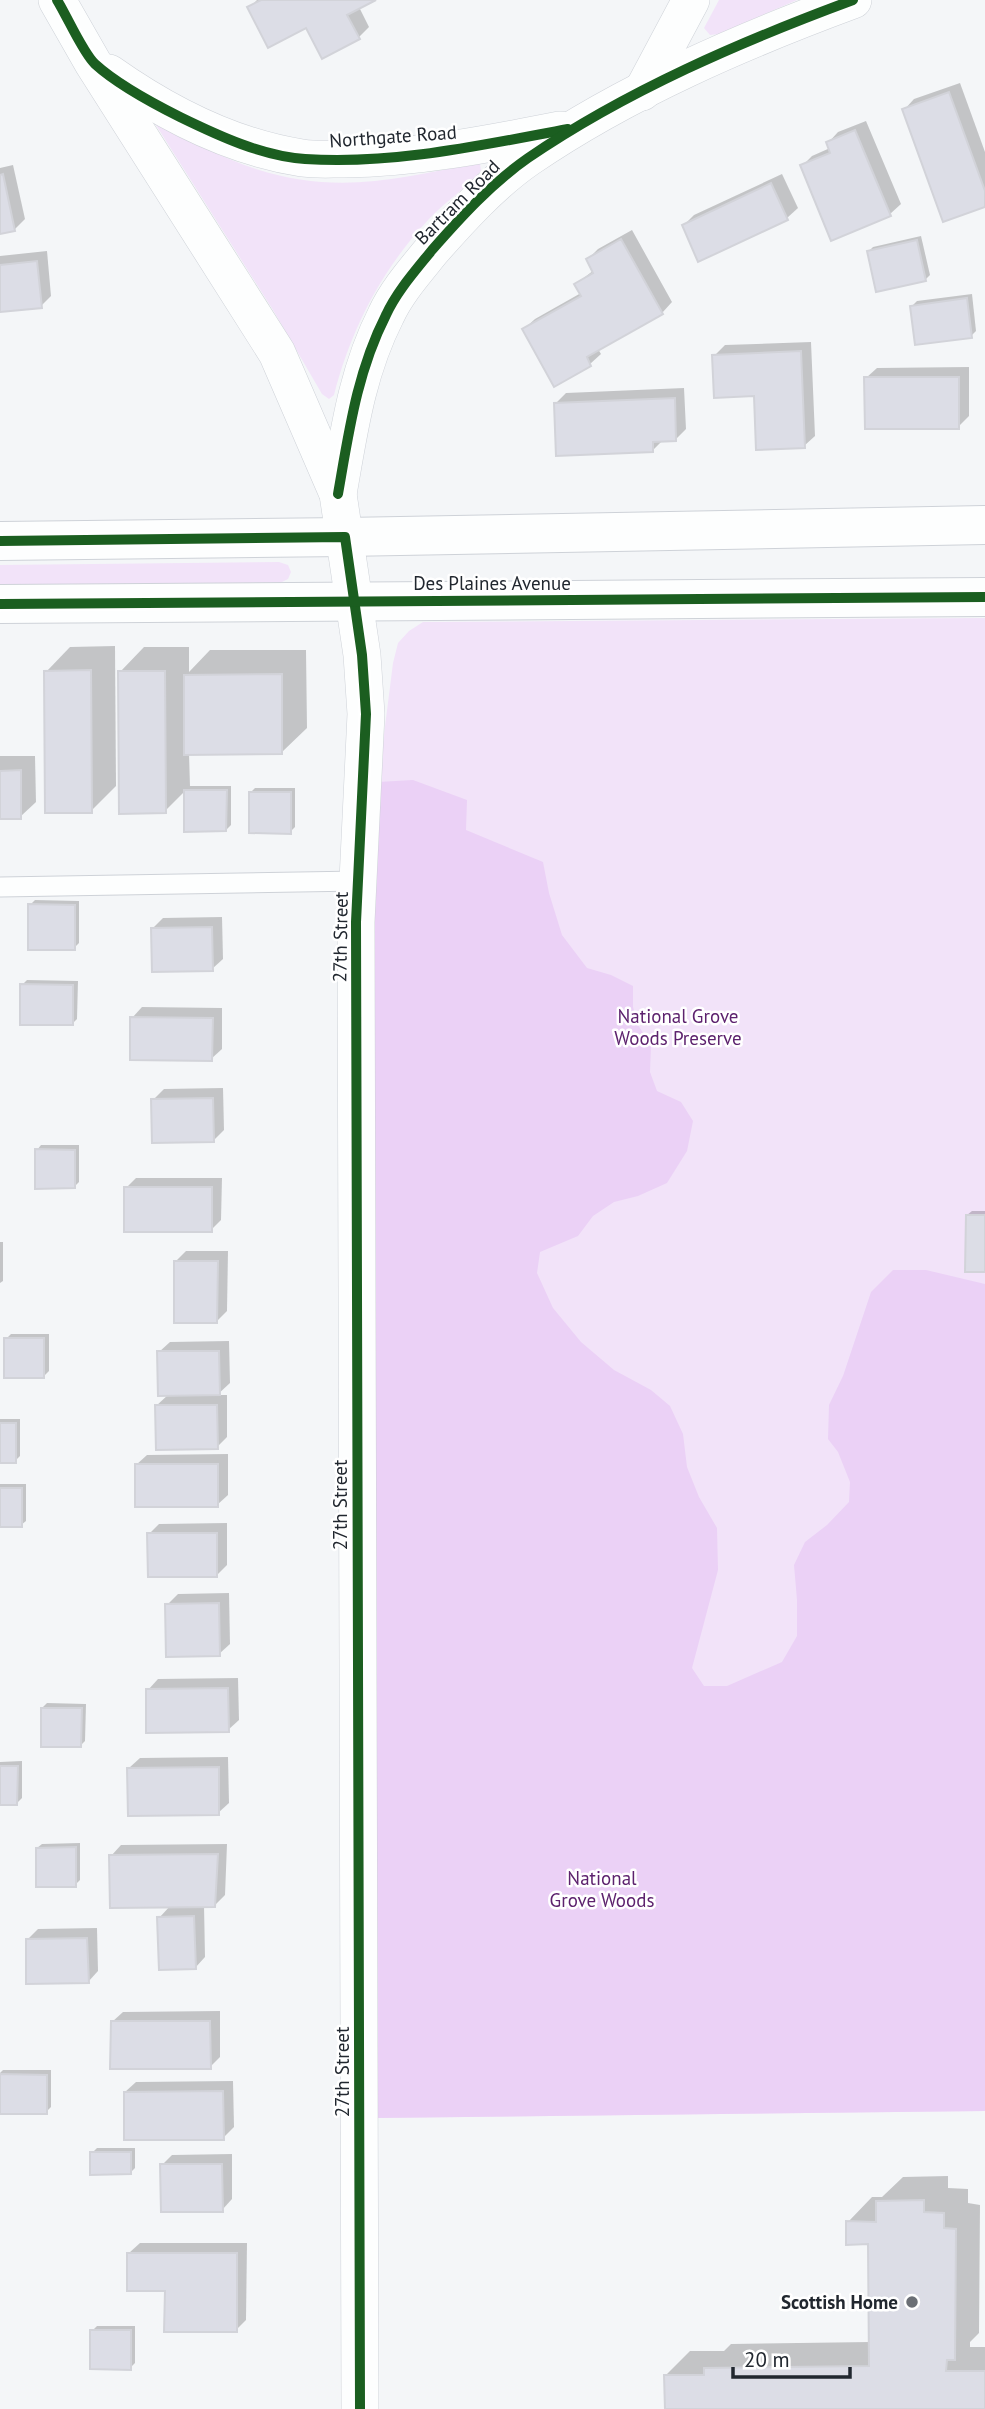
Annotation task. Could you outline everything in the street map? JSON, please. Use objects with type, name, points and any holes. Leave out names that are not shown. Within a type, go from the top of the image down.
[{"type":"street","name":"Northgate Road","points":[[57,0],[93,63],[277,354],[338,494],[345,537]]},
{"type":"street","points":[[642,92],[691,0]]},
{"type":"street","name":"Bartram Road","points":[[338,494],[356,393],[371,347],[387,312],[416,269],[453,226],[527,159],[579,127],[642,92],[773,29],[853,0]]},
{"type":"street","name":"Northgate Road","points":[[93,63],[150,102],[195,124],[249,147],[304,159],[376,159],[453,150],[579,127]]},
{"type":"street","points":[[0,541],[985,525]]},
{"type":"street","points":[[345,537],[354,601]]},
{"type":"street","name":"Des Plaines Avenue","points":[[0,604],[985,597]]},
{"type":"street","name":"27th Street","points":[[354,601],[362,655],[366,714],[356,922],[360,2409]]},
{"type":"lane","points":[[0,887],[358,881]]},
{"type":"green space","points":[[719,0],[797,0],[719,34],[710,35],[704,28]]},
{"type":"green space","points":[[154,122],[217,154],[285,177],[340,183],[367,182],[477,163],[480,164],[481,171],[429,219],[383,279],[359,323],[334,395],[329,399],[322,394],[273,310]]},
{"type":"green space","points":[[279,562],[288,565],[291,572],[288,579],[280,583],[0,585],[0,565]]},
{"type":"green space","name":"National Grove Woods","points":[[985,618],[985,2111],[376,2118],[378,782],[393,663],[398,643],[409,631],[423,622]]},
{"type":"green space","name":"National Grove Woods","points":[[413,780],[467,800],[466,830],[543,862],[562,935],[587,968],[611,975],[633,986],[633,1007],[638,1025],[651,1045],[650,1072],[657,1091],[681,1102],[693,1121],[687,1151],[667,1183],[638,1196],[614,1202],[593,1216],[578,1236],[540,1252],[537,1273],[553,1308],[581,1342],[614,1370],[651,1390],[670,1406],[683,1434],[687,1467],[699,1497],[717,1528],[718,1570],[692,1668],[704,1686],[727,1686],[782,1662],[797,1636],[794,1565],[805,1542],[827,1525],[849,1502],[850,1482],[838,1452],[828,1439],[829,1405],[843,1376],[871,1292],[893,1270],[926,1270],[985,1284],[985,2111],[376,2118],[370,931],[378,782]]},
{"type":"building","points":[[261,0],[376,0],[347,15],[360,39],[322,59],[306,28],[268,48],[247,7]]},
{"type":"building","points":[[949,92],[985,191],[985,207],[943,222],[902,109]]},
{"type":"building","points":[[855,130],[891,216],[831,241],[800,165],[830,153],[826,142]]},
{"type":"building","points":[[3,174],[15,231],[0,234],[0,175]]},
{"type":"building","points":[[771,183],[788,220],[698,262],[682,225]]},
{"type":"building","points":[[621,239],[663,314],[587,357],[591,366],[554,387],[522,329],[581,296],[574,284],[593,273],[586,259]]},
{"type":"building","points":[[917,240],[926,281],[876,292],[867,251]]},
{"type":"building","points":[[37,261],[42,308],[0,312],[0,265]]},
{"type":"building","points":[[967,298],[972,338],[915,345],[910,306]]},
{"type":"building","points":[[801,351],[805,448],[756,450],[754,396],[714,398],[712,355]]},
{"type":"building","points":[[864,377],[959,377],[959,429],[865,429]]},
{"type":"building","points":[[675,398],[676,441],[653,442],[653,452],[556,456],[554,403]]},
{"type":"building","points":[[91,670],[92,813],[45,813],[44,671]]},
{"type":"building","points":[[118,671],[165,671],[166,813],[119,814]]},
{"type":"building","points":[[282,674],[282,754],[184,755],[184,675]]},
{"type":"building","points":[[21,770],[21,819],[0,819],[0,771]]},
{"type":"building","points":[[184,790],[227,790],[226,831],[184,832]]},
{"type":"building","points":[[249,792],[291,792],[291,834],[249,833]]},
{"type":"building","points":[[28,904],[75,905],[75,950],[28,950]]},
{"type":"building","points":[[212,927],[213,971],[152,972],[151,928]]},
{"type":"building","points":[[20,984],[73,985],[73,1025],[20,1025]]},
{"type":"building","points":[[130,1017],[213,1018],[212,1061],[130,1060]]},
{"type":"building","points":[[213,1098],[214,1142],[152,1143],[151,1099]]},
{"type":"building","points":[[35,1149],[75,1150],[75,1188],[35,1189]]},
{"type":"building","points":[[124,1187],[212,1187],[212,1232],[124,1232]]},
{"type":"building","points":[[966,1215],[985,1215],[985,1272],[965,1272]]},
{"type":"building","points":[[174,1261],[218,1261],[217,1323],[174,1323]]},
{"type":"building","points":[[4,1338],[44,1338],[44,1378],[4,1378]]},
{"type":"building","points":[[157,1351],[219,1351],[220,1395],[158,1396]]},
{"type":"building","points":[[155,1405],[217,1405],[218,1449],[156,1450]]},
{"type":"building","points":[[0,1423],[16,1423],[16,1463],[0,1463]]},
{"type":"building","points":[[135,1464],[218,1464],[218,1507],[135,1507]]},
{"type":"building","points":[[0,1488],[22,1488],[22,1527],[0,1527]]},
{"type":"building","points":[[147,1533],[217,1533],[217,1577],[148,1577]]},
{"type":"building","points":[[219,1603],[220,1656],[166,1657],[165,1604]]},
{"type":"building","points":[[228,1688],[229,1732],[146,1733],[146,1689]]},
{"type":"building","points":[[41,1708],[82,1708],[81,1747],[41,1747]]},
{"type":"building","points":[[0,1766],[18,1766],[17,1805],[0,1805]]},
{"type":"building","points":[[219,1767],[219,1815],[128,1816],[127,1768]]},
{"type":"building","points":[[76,1847],[76,1887],[36,1887],[36,1848]]},
{"type":"building","points":[[218,1854],[215,1907],[110,1908],[109,1855]]},
{"type":"building","points":[[194,1916],[196,1969],[159,1970],[157,1917]]},
{"type":"building","points":[[87,1938],[89,1983],[26,1984],[26,1939]]},
{"type":"building","points":[[111,2021],[210,2021],[211,2069],[110,2069]]},
{"type":"building","points":[[0,2074],[47,2075],[47,2114],[0,2114]]},
{"type":"building","points":[[223,2091],[224,2140],[124,2140],[124,2092]]},
{"type":"building","points":[[90,2152],[131,2152],[131,2174],[90,2175]]},
{"type":"building","points":[[160,2164],[222,2164],[223,2212],[161,2212]]},
{"type":"building","name":"Scottish Home","points":[[924,2200],[924,2212],[944,2213],[944,2228],[956,2229],[955,2360],[947,2360],[946,2371],[985,2371],[985,2409],[665,2409],[664,2375],[704,2375],[704,2368],[869,2366],[868,2244],[846,2245],[846,2221],[876,2222],[876,2201]]},
{"type":"building","points":[[127,2253],[237,2253],[237,2332],[164,2332],[165,2291],[127,2291]]},
{"type":"building","points":[[90,2330],[131,2330],[131,2370],[90,2369]]},
{"type":"cycle path","points":[[57,0],[90,59],[114,79],[147,100],[195,124],[225,138],[273,154],[305,159],[371,159],[470,147],[568,129]]},
{"type":"cycle path","points":[[338,494],[361,380],[390,306],[432,250],[489,189],[528,158],[645,89],[727,50],[853,0]]},
{"type":"cycle path","points":[[0,541],[345,537],[362,655],[366,714],[356,922],[360,2409]]},
{"type":"cycle path","points":[[0,604],[985,597]]},
{"type":"place","name":"Scottish Home","points":[[912,2302]]},
{"type":"park label","name":"National Grove Woods Preserve","points":[[678,1027]]}]
